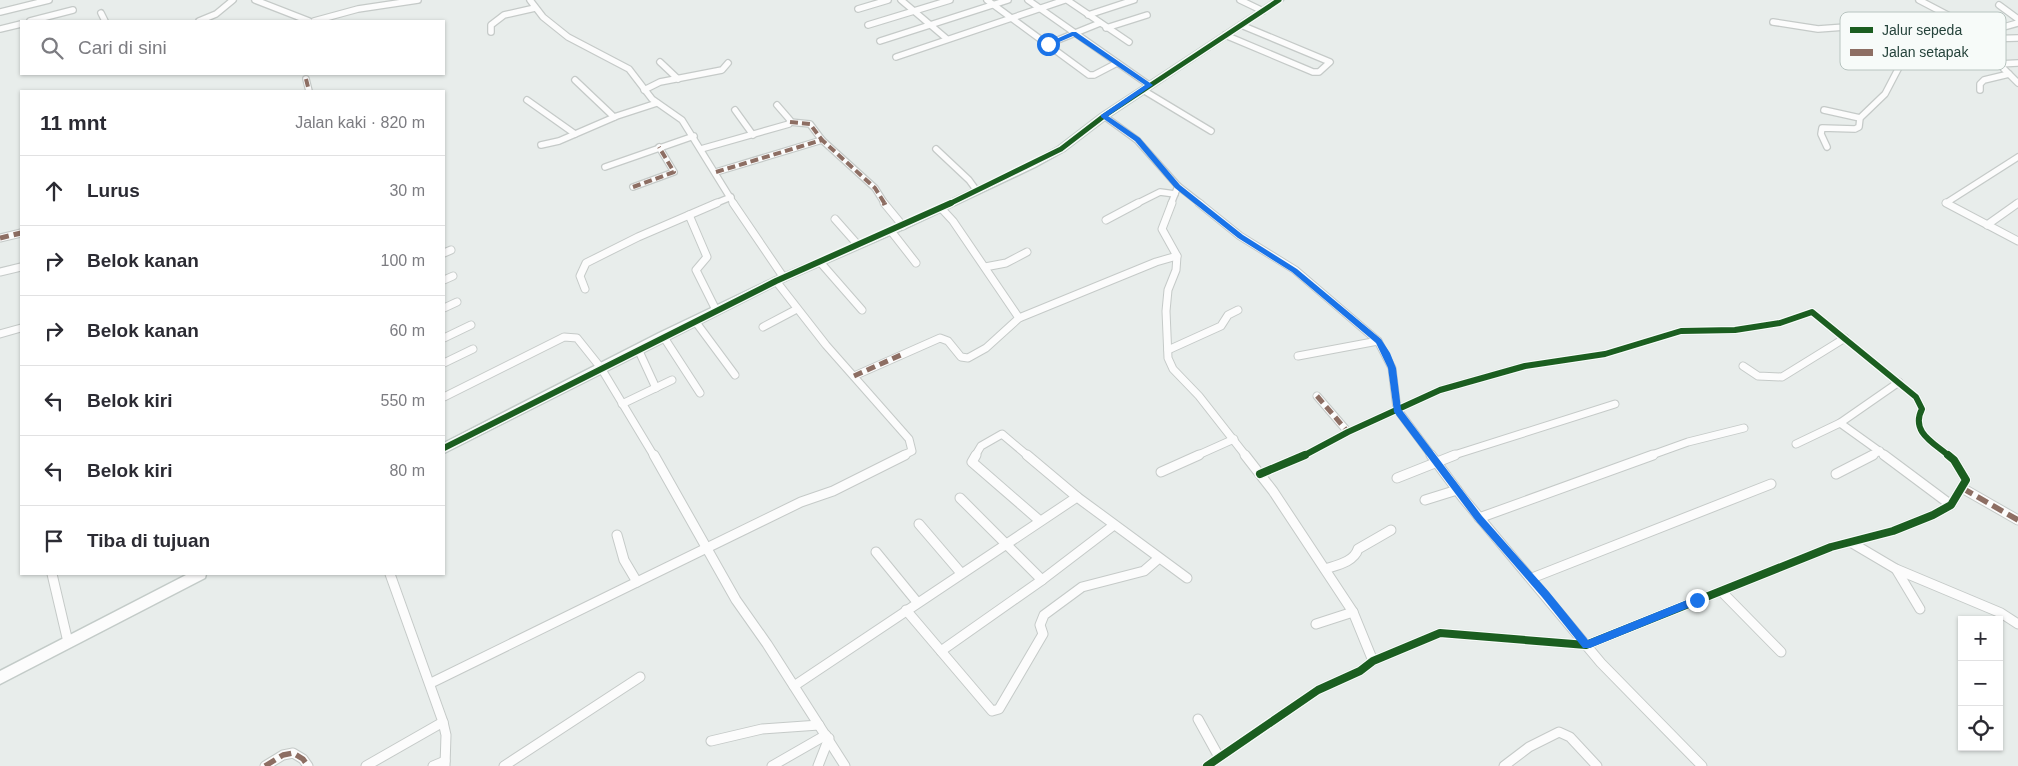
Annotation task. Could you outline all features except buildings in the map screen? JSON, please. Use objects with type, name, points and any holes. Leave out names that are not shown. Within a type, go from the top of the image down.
[{"type":"street","points":[[0,12],[48,0]]},
{"type":"street","points":[[201,20],[216,14],[233,0]]},
{"type":"street","points":[[255,0],[306,20]]},
{"type":"street","points":[[317,20],[358,8],[418,0]]},
{"type":"street","points":[[431,683],[801,502],[833,490],[912,451],[909,439],[797,309],[694,136],[675,112],[657,103],[644,90],[632,70],[568,37],[535,8],[530,0]]},
{"type":"street","points":[[858,9],[878,1],[888,0]]},
{"type":"street","points":[[901,0],[947,39]]},
{"type":"street","points":[[868,25],[950,0]]},
{"type":"street","points":[[987,0],[1089,75],[1094,75],[1117,64]]},
{"type":"street","points":[[880,41],[1008,0]]},
{"type":"street","points":[[1028,0],[1146,87],[1211,130]]},
{"type":"street","points":[[896,57],[1069,0],[1106,28],[1129,42]]},
{"type":"street","points":[[1088,15],[1134,0]]},
{"type":"street","points":[[1240,0],[1263,11]]},
{"type":"street","points":[[445,447],[716,310],[1023,170],[1061,149],[1146,87],[1279,0]]},
{"type":"street","points":[[1919,0],[1941,12]]},
{"type":"street","points":[[1999,5],[2018,19]]},
{"type":"street","points":[[491,32],[492,25],[504,15],[535,8]]},
{"type":"street","points":[[34,20],[73,10]]},
{"type":"street","points":[[101,13],[104,20]]},
{"type":"street","points":[[1106,28],[1148,15]]},
{"type":"street","points":[[1773,22],[1818,28],[1840,27]]},
{"type":"street","points":[[1048,44],[1100,23]]},
{"type":"street","points":[[2006,27],[2018,23]]},
{"type":"street","points":[[0,29],[20,24]]},
{"type":"street","points":[[1225,35],[1313,72],[1319,72],[1330,62],[1241,25]]},
{"type":"street","points":[[660,62],[678,79]]},
{"type":"street","points":[[644,90],[660,82],[722,70],[728,63]]},
{"type":"street","points":[[1827,147],[1821,134],[1822,128],[1857,129],[1860,126],[1860,118],[1885,94],[1898,70]]},
{"type":"street","points":[[2005,70],[2018,83]]},
{"type":"street","points":[[1980,90],[1980,84],[1984,80],[2009,74]]},
{"type":"street","points":[[306,79],[309,90]]},
{"type":"street","points":[[575,80],[614,117]]},
{"type":"street","points":[[527,100],[575,134]]},
{"type":"street","points":[[541,145],[657,103]]},
{"type":"street","points":[[777,105],[790,122]]},
{"type":"street","points":[[735,110],[753,135]]},
{"type":"street","points":[[1824,110],[1860,118]]},
{"type":"street","points":[[1104,116],[1137,140],[1176,190],[1240,236],[1295,270],[1378,341],[1386,353],[1392,368],[1397,409],[1457,490],[1586,645],[1644,708],[1702,766]]},
{"type":"street","points":[[701,149],[753,135],[789,124],[790,122],[810,124],[816,129],[822,140],[875,188],[890,212],[903,226]]},
{"type":"street","points":[[605,167],[694,136]]},
{"type":"street","points":[[716,172],[822,140]]},
{"type":"street","points":[[633,187],[674,172],[659,147]]},
{"type":"street","points":[[936,149],[969,180],[977,191]]},
{"type":"street","points":[[2017,158],[1946,201],[1946,204],[2018,241]]},
{"type":"street","points":[[1106,220],[1158,192],[1176,190]]},
{"type":"street","points":[[1176,190],[1162,229],[1177,256],[1176,270],[1168,290],[1166,311],[1168,358],[1173,370],[1199,396],[1260,474],[1352,612],[1373,661]]},
{"type":"street","points":[[585,289],[579,277],[580,270],[586,263],[631,240],[731,197]]},
{"type":"street","points":[[1987,225],[2018,203]]},
{"type":"street","points":[[941,208],[953,221],[1020,318]]},
{"type":"street","points":[[689,215],[707,257],[705,262],[696,270],[716,310]]},
{"type":"street","points":[[835,220],[858,245]]},
{"type":"street","points":[[891,231],[916,263]]},
{"type":"street","points":[[0,238],[20,233]]},
{"type":"street","points":[[986,267],[1006,263],[1027,252]]},
{"type":"street","points":[[854,376],[940,338],[948,341],[961,357],[968,358],[986,348],[1020,318],[1156,262],[1177,256]]},
{"type":"street","points":[[820,262],[862,310]]},
{"type":"street","points":[[0,272],[20,267]]},
{"type":"street","points":[[445,280],[453,276]]},
{"type":"street","points":[[445,308],[456,302]]},
{"type":"street","points":[[763,327],[797,309]]},
{"type":"street","points":[[1168,350],[1221,326],[1228,315],[1238,310]]},
{"type":"street","points":[[1207,766],[1286,710],[1318,690],[1360,671],[1373,661],[1440,634],[1476,634],[1586,645],[1831,547],[1893,531],[1933,515],[1951,505],[1966,480],[1959,468],[1921,432],[1917,421],[1922,409],[1920,402],[1899,382],[1812,312],[1780,323],[1735,330],[1688,330],[1605,354],[1525,366],[1440,390],[1348,432],[1295,460],[1260,474]]},
{"type":"street","points":[[695,321],[736,375]]},
{"type":"street","points":[[445,338],[471,325]]},
{"type":"street","points":[[0,334],[20,328]]},
{"type":"street","points":[[445,397],[568,336],[576,338],[601,368],[708,548],[736,600],[828,737],[845,766]]},
{"type":"street","points":[[663,336],[700,393]]},
{"type":"street","points":[[1743,366],[1758,376],[1782,377],[1845,338]]},
{"type":"street","points":[[1298,356],[1378,341]]},
{"type":"street","points":[[445,363],[473,349]]},
{"type":"street","points":[[638,349],[656,388]]},
{"type":"street","points":[[622,404],[672,380]]},
{"type":"street","points":[[1796,444],[1840,424],[1899,382]]},
{"type":"street","points":[[1317,396],[1348,432]]},
{"type":"street","points":[[1397,478],[1435,461],[1615,404]]},
{"type":"street","points":[[1840,424],[1846,426],[1951,505]]},
{"type":"street","points":[[1479,518],[1688,442],[1744,428]]},
{"type":"street","points":[[1040,521],[972,462],[981,446],[1002,434],[1076,497],[1187,578]]},
{"type":"street","points":[[1161,472],[1234,439]]},
{"type":"street","points":[[1836,474],[1880,451]]},
{"type":"street","points":[[1532,578],[1771,484]]},
{"type":"street","points":[[1962,488],[2018,520]]},
{"type":"street","points":[[1425,500],[1457,490]]},
{"type":"street","points":[[794,686],[1076,497]]},
{"type":"street","points":[[960,498],[1042,580]]},
{"type":"street","points":[[919,524],[961,573]]},
{"type":"street","points":[[941,650],[1042,580],[1114,525]]},
{"type":"street","points":[[1325,569],[1348,560],[1356,555],[1358,549],[1391,530]]},
{"type":"street","points":[[617,535],[625,563],[637,582]]},
{"type":"street","points":[[1852,543],[1896,569],[2001,613],[2018,624]]},
{"type":"street","points":[[876,552],[917,602]]},
{"type":"street","points":[[906,610],[992,711],[999,708],[1043,634],[1040,624],[1044,615],[1082,586],[1144,571],[1159,558]]},
{"type":"street","points":[[1896,569],[1920,609]]},
{"type":"street","points":[[52,575],[68,642]]},
{"type":"street","points":[[0,678],[198,575]]},
{"type":"street","points":[[390,575],[431,683],[446,735],[445,763],[434,766]]},
{"type":"street","points":[[1721,591],[1781,652]]},
{"type":"street","points":[[1316,624],[1352,612]]},
{"type":"street","points":[[504,766],[640,677]]},
{"type":"street","points":[[1198,719],[1219,757]]},
{"type":"street","points":[[366,766],[443,722]]},
{"type":"street","points":[[711,741],[762,729],[819,725]]},
{"type":"street","points":[[1504,766],[1529,747],[1559,732],[1570,737],[1597,766]]},
{"type":"street","points":[[772,766],[828,737]]},
{"type":"street","points":[[818,766],[828,737]]},
{"type":"street","points":[[265,766],[284,756],[296,753],[300,754],[308,766]]},
{"type":"marked path","points":[[306,79],[309,90]]},
{"type":"marked path","points":[[790,122],[810,124],[822,140]]},
{"type":"marked path","points":[[716,172],[822,140],[875,188],[885,205]]},
{"type":"marked path","points":[[633,187],[674,172],[659,147]]},
{"type":"marked path","points":[[0,238],[20,233]]},
{"type":"marked path","points":[[854,376],[903,354]]},
{"type":"marked path","points":[[1317,396],[1348,432]]},
{"type":"marked path","points":[[1962,488],[2018,520]]},
{"type":"marked path","points":[[265,766],[283,755],[293,753],[303,759],[308,766]]},
{"type":"cycle path","points":[[445,447],[663,336],[776,281],[903,226],[1032,165],[1061,149],[1104,116],[1279,0]]},
{"type":"cycle path","points":[[1207,766],[1318,690],[1360,671],[1373,661],[1440,633],[1586,645],[1831,547],[1893,531],[1933,515],[1951,505],[1966,480],[1954,460],[1921,432],[1918,420],[1922,409],[1916,397],[1812,312],[1780,323],[1735,330],[1681,331],[1605,354],[1525,366],[1440,390],[1348,432],[1295,460],[1260,474]]},
{"type":"route","points":[[1048,44],[1074,33],[1150,85],[1104,116],[1137,140],[1178,186],[1240,236],[1295,270],[1378,341],[1386,353],[1392,368],[1397,409],[1479,518],[1546,594],[1586,645],[1697,600]]}]
